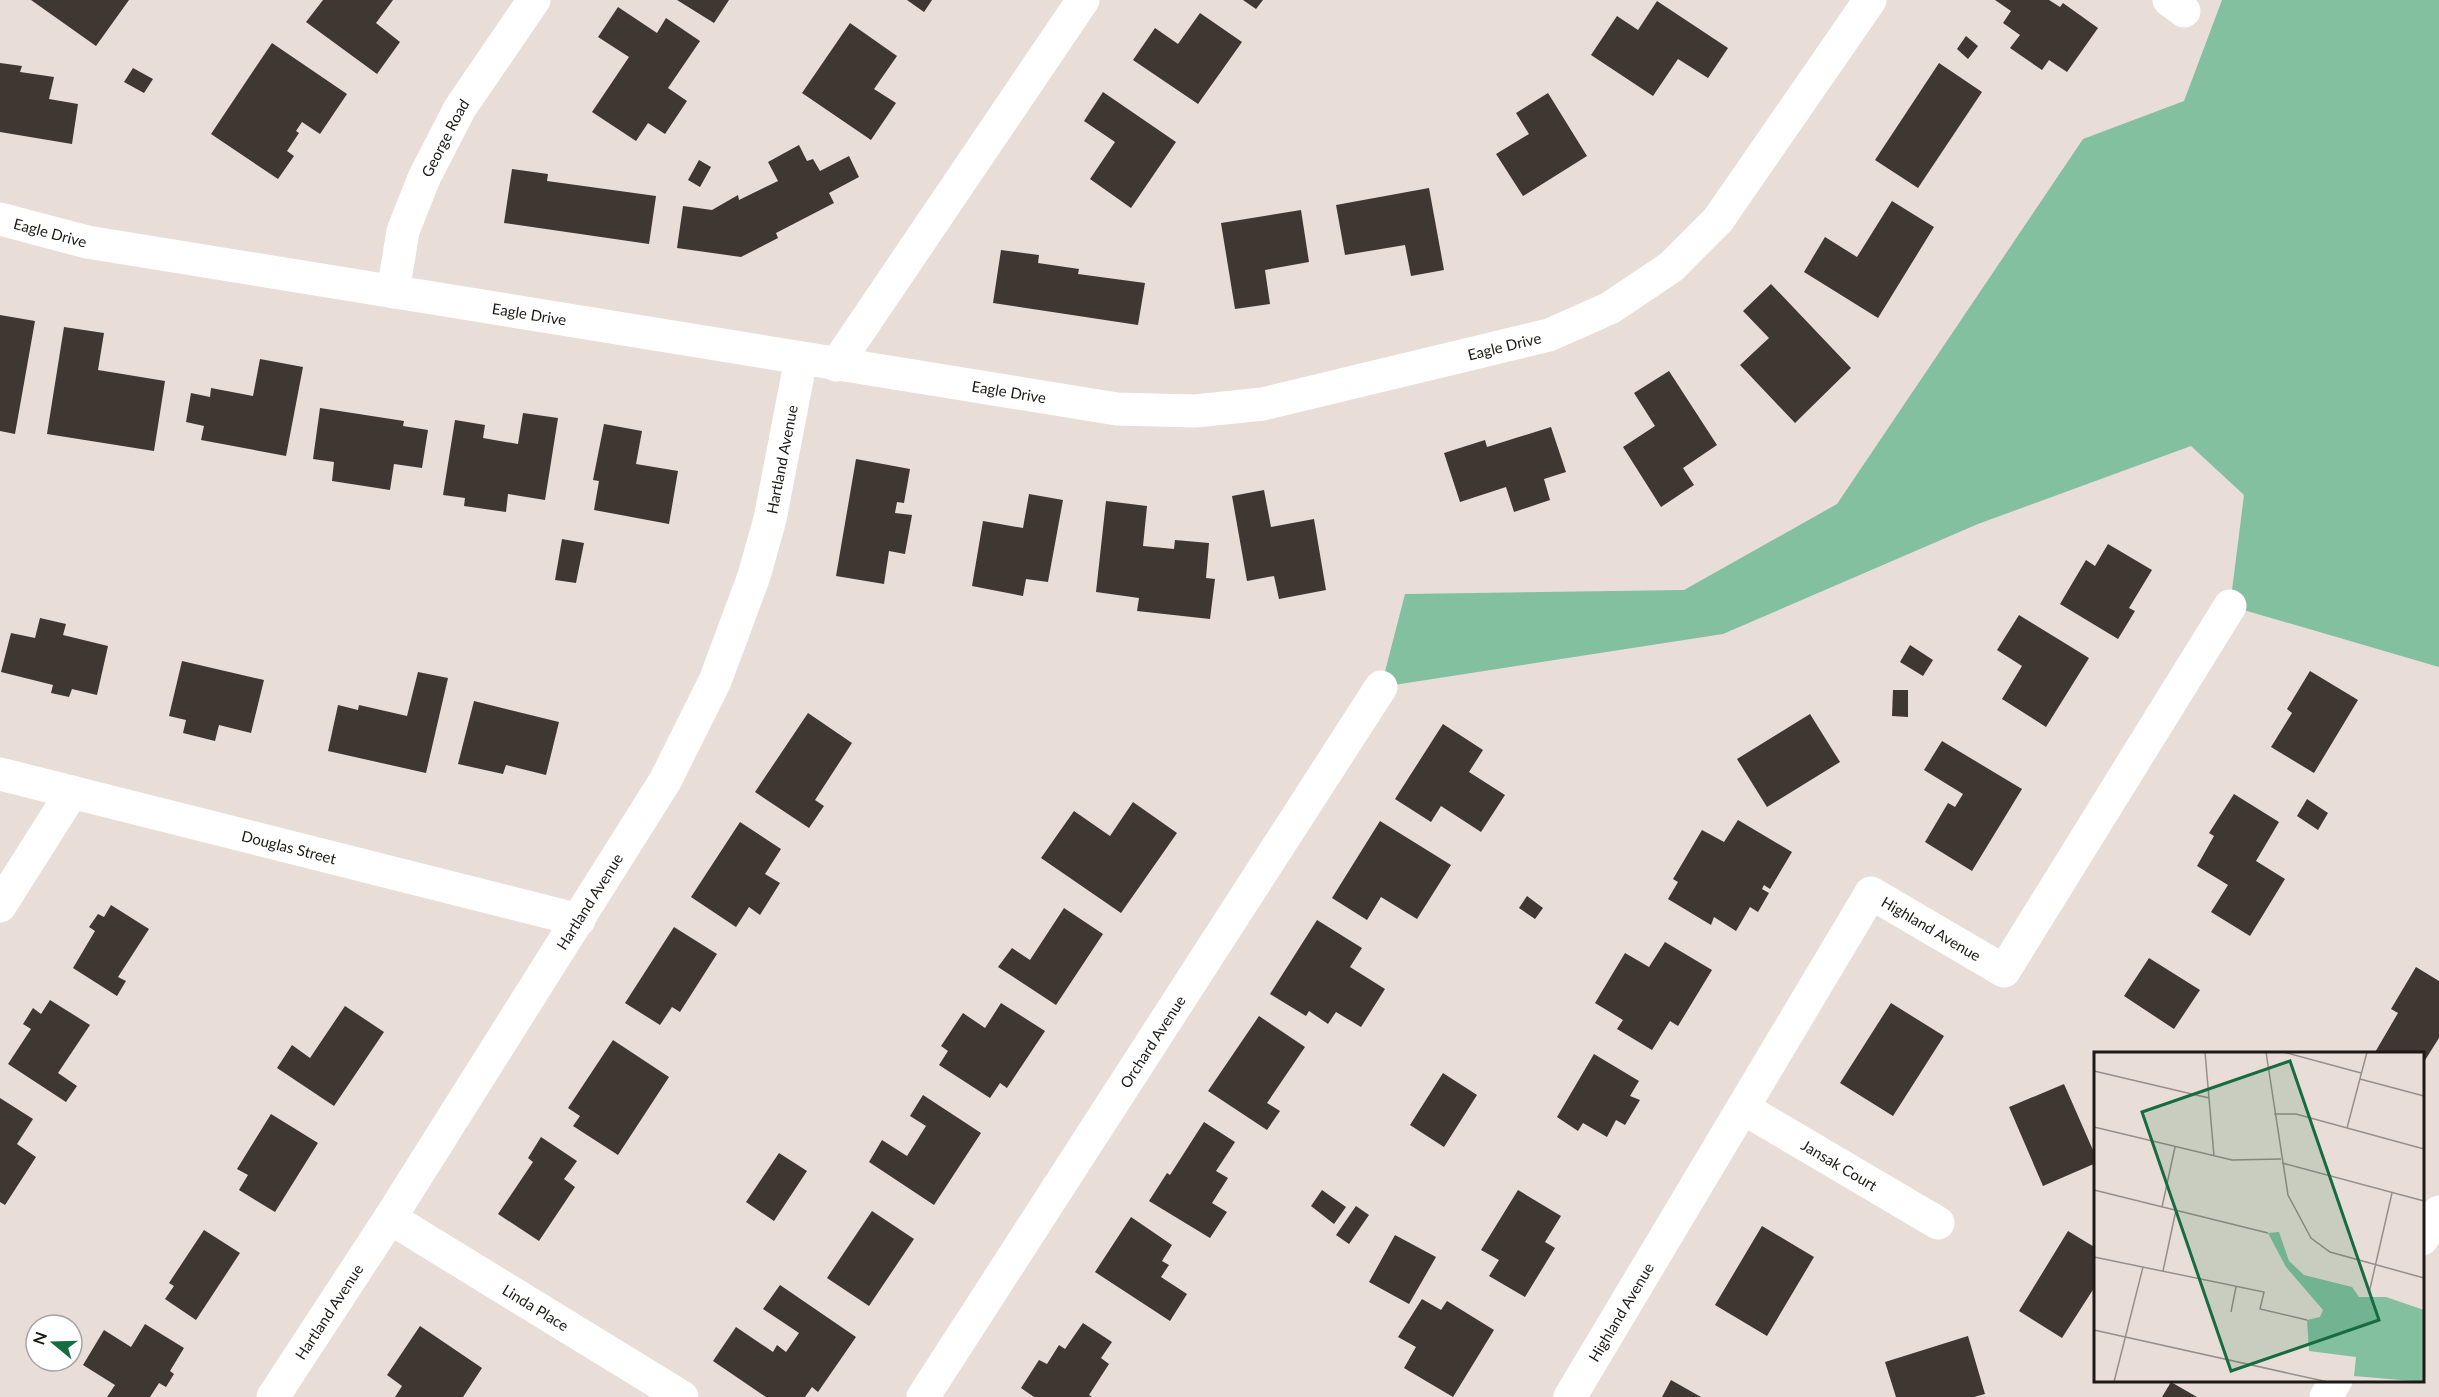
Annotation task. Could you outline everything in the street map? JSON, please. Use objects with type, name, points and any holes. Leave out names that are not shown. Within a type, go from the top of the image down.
[{"type":"street","name":"George Road","points":[[393,292],[403,231],[424,178],[460,108],[534,0]]},
{"type":"street","points":[[836,364],[1083,0]]},
{"type":"street","name":"Eagle Drive","points":[[0,219],[87,242],[1117,410],[1195,411],[1263,404],[1549,335],[1610,308],[1671,267],[1718,220],[1870,0]]},
{"type":"street","name":"Hartland Avenue","points":[[273,1397],[390,1218],[665,781],[715,681],[754,576],[770,519],[801,359]]},
{"type":"street","name":"Highland Avenue","points":[[1570,1397],[1871,893],[2004,971],[2230,606]]},
{"type":"street","name":"Orchard Avenue","points":[[925,1396],[1381,687]]},
{"type":"street","name":"Douglas Street","points":[[0,774],[579,920]]},
{"type":"street","points":[[0,906],[72,792]]},
{"type":"street","name":"Jansak Court","points":[[1743,1107],[1938,1223]]},
{"type":"street","points":[[2424,1236],[2439,1212]]},
{"type":"street","name":"Linda Place","points":[[390,1218],[682,1397]]},
{"type":"street","points":[[2326,1397],[2335,1382]]},
{"type":"green space","points":[[2222,0],[2439,0],[2439,667],[2230,606],[2244,495],[2191,446],[1978,524],[1723,634],[1381,687],[1405,594],[1684,590],[1837,504],[2083,139],[2184,101]]},
{"type":"building","points":[[31,0],[129,0],[96,46]]},
{"type":"building","points":[[323,0],[393,0],[376,23],[400,42],[377,74],[306,22]]},
{"type":"building","points":[[677,0],[729,0],[714,23]]},
{"type":"building","points":[[907,0],[932,0],[924,12]]},
{"type":"building","points":[[1243,0],[1263,0],[1256,9]]},
{"type":"building","points":[[1995,0],[2049,0],[2060,7],[2063,3],[2098,28],[2067,72],[2049,60],[2042,70],[2010,48],[2020,35],[2003,23],[2011,11]]},
{"type":"building","points":[[1657,1],[1728,48],[1708,78],[1678,59],[1653,96],[1591,55],[1617,16],[1638,30]]},
{"type":"building","points":[[618,7],[657,33],[666,18],[700,41],[668,88],[687,101],[665,134],[648,123],[636,141],[592,112],[629,57],[598,37]]},
{"type":"building","points":[[1200,13],[1242,42],[1198,104],[1133,60],[1155,28],[1178,44]]},
{"type":"building","points":[[850,23],[897,56],[874,89],[896,103],[871,140],[802,93]]},
{"type":"building","points":[[1966,36],[1978,46],[1968,59],[1957,49]]},
{"type":"building","points":[[272,43],[347,94],[320,134],[302,122],[296,131],[299,133],[287,151],[294,156],[278,179],[211,134]]},
{"type":"building","points":[[0,63],[22,66],[20,72],[54,77],[49,99],[78,104],[72,144],[0,132]]},
{"type":"building","points":[[1939,63],[1982,92],[1918,188],[1875,160]]},
{"type":"building","points":[[133,68],[153,79],[144,93],[124,82]]},
{"type":"building","points":[[1103,92],[1176,142],[1131,208],[1090,179],[1115,142],[1084,121]]},
{"type":"building","points":[[1548,93],[1587,156],[1523,196],[1496,154],[1529,134],[1516,113]]},
{"type":"building","points":[[799,145],[807,161],[813,159],[820,171],[849,156],[859,177],[829,193],[834,203],[776,233],[778,238],[741,257],[677,248],[683,206],[712,210],[738,195],[739,200],[778,181],[768,162]]},
{"type":"building","points":[[699,160],[711,167],[700,187],[688,180]]},
{"type":"building","points":[[512,169],[548,174],[547,181],[656,196],[649,244],[504,223]]},
{"type":"building","points":[[1429,188],[1444,270],[1411,276],[1405,245],[1345,255],[1336,205]]},
{"type":"building","points":[[1892,201],[1934,227],[1878,318],[1804,272],[1825,237],[1857,257]]},
{"type":"building","points":[[1301,210],[1309,262],[1265,270],[1270,304],[1235,309],[1221,223]]},
{"type":"building","points":[[1001,250],[1039,255],[1038,263],[1079,269],[1078,274],[1145,283],[1138,325],[993,303]]},
{"type":"building","points":[[1771,284],[1851,368],[1795,423],[1740,365],[1769,338],[1743,311]]},
{"type":"building","points":[[0,315],[35,321],[15,434],[0,431]]},
{"type":"building","points":[[64,327],[104,333],[98,370],[165,381],[154,451],[47,434]]},
{"type":"building","points":[[260,359],[303,367],[286,456],[201,440],[204,426],[186,422],[191,393],[210,397],[211,388],[253,396]]},
{"type":"building","points":[[1669,371],[1717,445],[1683,468],[1694,485],[1661,507],[1623,447],[1655,426],[1634,393]]},
{"type":"building","points":[[320,408],[404,421],[403,426],[428,430],[422,468],[394,464],[390,490],[332,481],[334,462],[313,459]]},
{"type":"building","points":[[523,413],[558,418],[545,500],[508,494],[506,512],[464,506],[465,498],[443,495],[455,420],[485,425],[483,438],[518,444]]},
{"type":"building","points":[[604,424],[642,431],[636,464],[678,471],[669,524],[594,510],[599,481],[593,480]]},
{"type":"building","points":[[1551,427],[1566,472],[1544,479],[1550,500],[1514,512],[1506,487],[1460,502],[1444,453],[1485,440],[1487,447]]},
{"type":"building","points":[[856,459],[910,469],[904,503],[897,502],[895,513],[912,515],[905,554],[889,551],[884,584],[836,576]]},
{"type":"building","points":[[1264,490],[1271,527],[1314,519],[1326,590],[1279,599],[1274,576],[1247,581],[1232,496]]},
{"type":"building","points":[[1029,494],[1063,500],[1048,582],[1026,579],[1023,596],[972,586],[983,521],[1023,528]]},
{"type":"building","points":[[1106,501],[1147,506],[1143,546],[1174,549],[1175,540],[1209,543],[1206,578],[1215,579],[1210,619],[1137,611],[1139,598],[1096,592]]},
{"type":"building","points":[[562,539],[584,543],[576,583],[555,580]]},
{"type":"building","points":[[2108,544],[2152,570],[2129,608],[2135,611],[2118,639],[2060,604],[2086,560],[2095,566]]},
{"type":"building","points":[[2019,615],[2089,658],[2046,727],[2002,699],[2022,666],[1997,650]]},
{"type":"building","points":[[40,618],[66,624],[63,635],[108,646],[97,695],[72,689],[69,697],[51,693],[53,685],[1,672],[11,633],[35,638]]},
{"type":"building","points":[[1910,645],[1933,660],[1923,676],[1900,662]]},
{"type":"building","points":[[182,661],[264,680],[251,733],[219,725],[215,741],[183,733],[186,720],[169,716]]},
{"type":"building","points":[[2310,671],[2358,700],[2314,773],[2271,747],[2292,713],[2287,709]]},
{"type":"building","points":[[418,672],[448,678],[426,773],[328,751],[338,705],[358,710],[359,705],[407,716]]},
{"type":"building","points":[[1893,690],[1908,690],[1908,717],[1892,716]]},
{"type":"building","points":[[474,701],[559,722],[546,775],[506,765],[503,774],[458,764]]},
{"type":"building","points":[[808,713],[852,743],[815,800],[824,806],[809,828],[755,792]]},
{"type":"building","points":[[1810,714],[1840,762],[1767,807],[1737,759]]},
{"type":"building","points":[[1443,724],[1483,750],[1469,772],[1505,795],[1481,832],[1441,806],[1431,822],[1395,799]]},
{"type":"building","points":[[1942,741],[2022,789],[1972,871],[1925,842],[1948,803],[1955,807],[1963,794],[1924,770]]},
{"type":"building","points":[[2234,794],[2279,822],[2256,861],[2285,879],[2250,936],[2211,912],[2228,885],[2197,866],[2214,836],[2209,833]]},
{"type":"building","points":[[2307,799],[2328,813],[2318,830],[2297,816]]},
{"type":"building","points":[[1133,802],[1177,833],[1121,913],[1041,858],[1074,811],[1110,836]]},
{"type":"building","points":[[1738,820],[1792,852],[1770,889],[1764,885],[1762,889],[1769,893],[1758,912],[1750,907],[1736,931],[1714,917],[1711,925],[1668,899],[1678,882],[1673,879],[1702,830],[1724,842]]},
{"type":"building","points":[[1380,821],[1451,865],[1417,919],[1381,897],[1367,920],[1332,898]]},
{"type":"building","points":[[740,822],[781,849],[765,874],[780,883],[760,915],[749,907],[736,927],[691,897]]},
{"type":"building","points":[[1527,896],[1543,908],[1535,919],[1519,908]]},
{"type":"building","points":[[111,905],[149,929],[118,977],[126,981],[117,996],[73,968],[95,931],[89,927],[98,914],[104,917]]},
{"type":"building","points":[[1064,908],[1103,934],[1056,1005],[998,967],[1012,948],[1030,960]]},
{"type":"building","points":[[1317,920],[1362,948],[1350,967],[1385,989],[1361,1027],[1336,1012],[1328,1024],[1309,1011],[1306,1016],[1270,994]]},
{"type":"building","points":[[674,927],[717,954],[680,1012],[672,1007],[660,1025],[625,1003]]},
{"type":"building","points":[[1665,942],[1712,970],[1678,1026],[1670,1021],[1652,1050],[1617,1029],[1623,1020],[1595,1003],[1625,953],[1649,967]]},
{"type":"building","points":[[2149,958],[2200,990],[2174,1029],[2124,996]]},
{"type":"building","points":[[2416,967],[2439,981],[2439,1038],[2424,1062],[2424,1052],[2375,1052],[2398,1013],[2391,1009]]},
{"type":"building","points":[[50,1000],[90,1025],[58,1073],[77,1086],[66,1102],[8,1064],[31,1029],[23,1024],[33,1008],[41,1014]]},
{"type":"building","points":[[1001,1003],[1045,1031],[1007,1088],[1000,1083],[990,1098],[939,1065],[948,1051],[941,1046],[963,1013],[985,1028]]},
{"type":"building","points":[[1891,1003],[1944,1036],[1893,1116],[1840,1083]]},
{"type":"building","points":[[345,1006],[384,1032],[334,1106],[277,1068],[292,1045],[310,1058]]},
{"type":"building","points":[[1259,1016],[1305,1047],[1267,1103],[1280,1111],[1267,1130],[1208,1091]]},
{"type":"building","points":[[613,1040],[669,1077],[618,1155],[573,1126],[580,1116],[568,1108]]},
{"type":"building","points":[[1594,1054],[1639,1081],[1630,1096],[1640,1100],[1625,1125],[1616,1120],[1607,1137],[1583,1123],[1578,1131],[1557,1117]]},
{"type":"building","points":[[1443,1073],[1477,1095],[1444,1147],[1410,1125]]},
{"type":"building","points":[[2064,1084],[2094,1152],[2094,1164],[2043,1186],[2009,1107]]},
{"type":"building","points":[[923,1095],[981,1133],[934,1205],[869,1162],[882,1140],[907,1156],[926,1126],[910,1116]]},
{"type":"building","points":[[0,1098],[33,1119],[17,1144],[36,1157],[5,1205],[0,1202]]},
{"type":"building","points":[[271,1114],[318,1143],[275,1212],[239,1190],[248,1175],[237,1169]]},
{"type":"building","points":[[1204,1122],[1235,1142],[1216,1171],[1228,1178],[1212,1203],[1227,1212],[1210,1238],[1149,1201],[1167,1173],[1170,1175]]},
{"type":"building","points":[[541,1137],[577,1161],[564,1179],[575,1187],[539,1241],[498,1214],[533,1162],[528,1158]]},
{"type":"building","points":[[779,1153],[807,1171],[774,1221],[746,1202]]},
{"type":"building","points":[[1322,1190],[1346,1207],[1334,1224],[1311,1206]]},
{"type":"building","points":[[1518,1190],[1561,1216],[1545,1242],[1555,1248],[1525,1297],[1489,1276],[1499,1260],[1481,1250]]},
{"type":"building","points":[[1356,1206],[1369,1215],[1349,1244],[1336,1235]]},
{"type":"building","points":[[872,1211],[914,1239],[869,1306],[827,1278]]},
{"type":"building","points":[[1131,1217],[1172,1245],[1162,1261],[1169,1265],[1161,1277],[1187,1294],[1170,1321],[1095,1272]]},
{"type":"building","points":[[1762,1226],[1814,1257],[1767,1336],[1715,1305]]},
{"type":"building","points":[[204,1230],[240,1253],[196,1320],[165,1299],[174,1286],[169,1283]]},
{"type":"building","points":[[2068,1231],[2094,1247],[2094,1288],[2062,1338],[2019,1311]]},
{"type":"building","points":[[1395,1235],[1436,1257],[1409,1304],[1369,1282]]},
{"type":"building","points":[[780,1285],[856,1337],[818,1392],[812,1387],[805,1397],[766,1397],[713,1361],[736,1327],[773,1352],[777,1345],[786,1352],[799,1333],[763,1309]]},
{"type":"building","points":[[1422,1299],[1441,1310],[1447,1301],[1494,1330],[1453,1397],[1404,1368],[1416,1347],[1398,1337]]},
{"type":"building","points":[[1083,1323],[1112,1342],[1101,1358],[1109,1364],[1089,1395],[1092,1397],[1034,1397],[1021,1388],[1039,1360],[1047,1364],[1059,1345],[1065,1349]]},
{"type":"building","points":[[145,1324],[184,1348],[170,1371],[174,1374],[166,1387],[159,1383],[150,1397],[107,1397],[115,1385],[84,1366],[84,1363],[104,1330],[131,1347]]},
{"type":"building","points":[[420,1326],[482,1368],[463,1397],[395,1397],[402,1386],[387,1375]]},
{"type":"building","points":[[1968,1336],[1985,1394],[1974,1397],[1896,1397],[1885,1362]]},
{"type":"building","points":[[1671,1380],[1701,1397],[1662,1397]]},
{"type":"building","points":[[2171,1382],[2197,1397],[2162,1397]]}]
